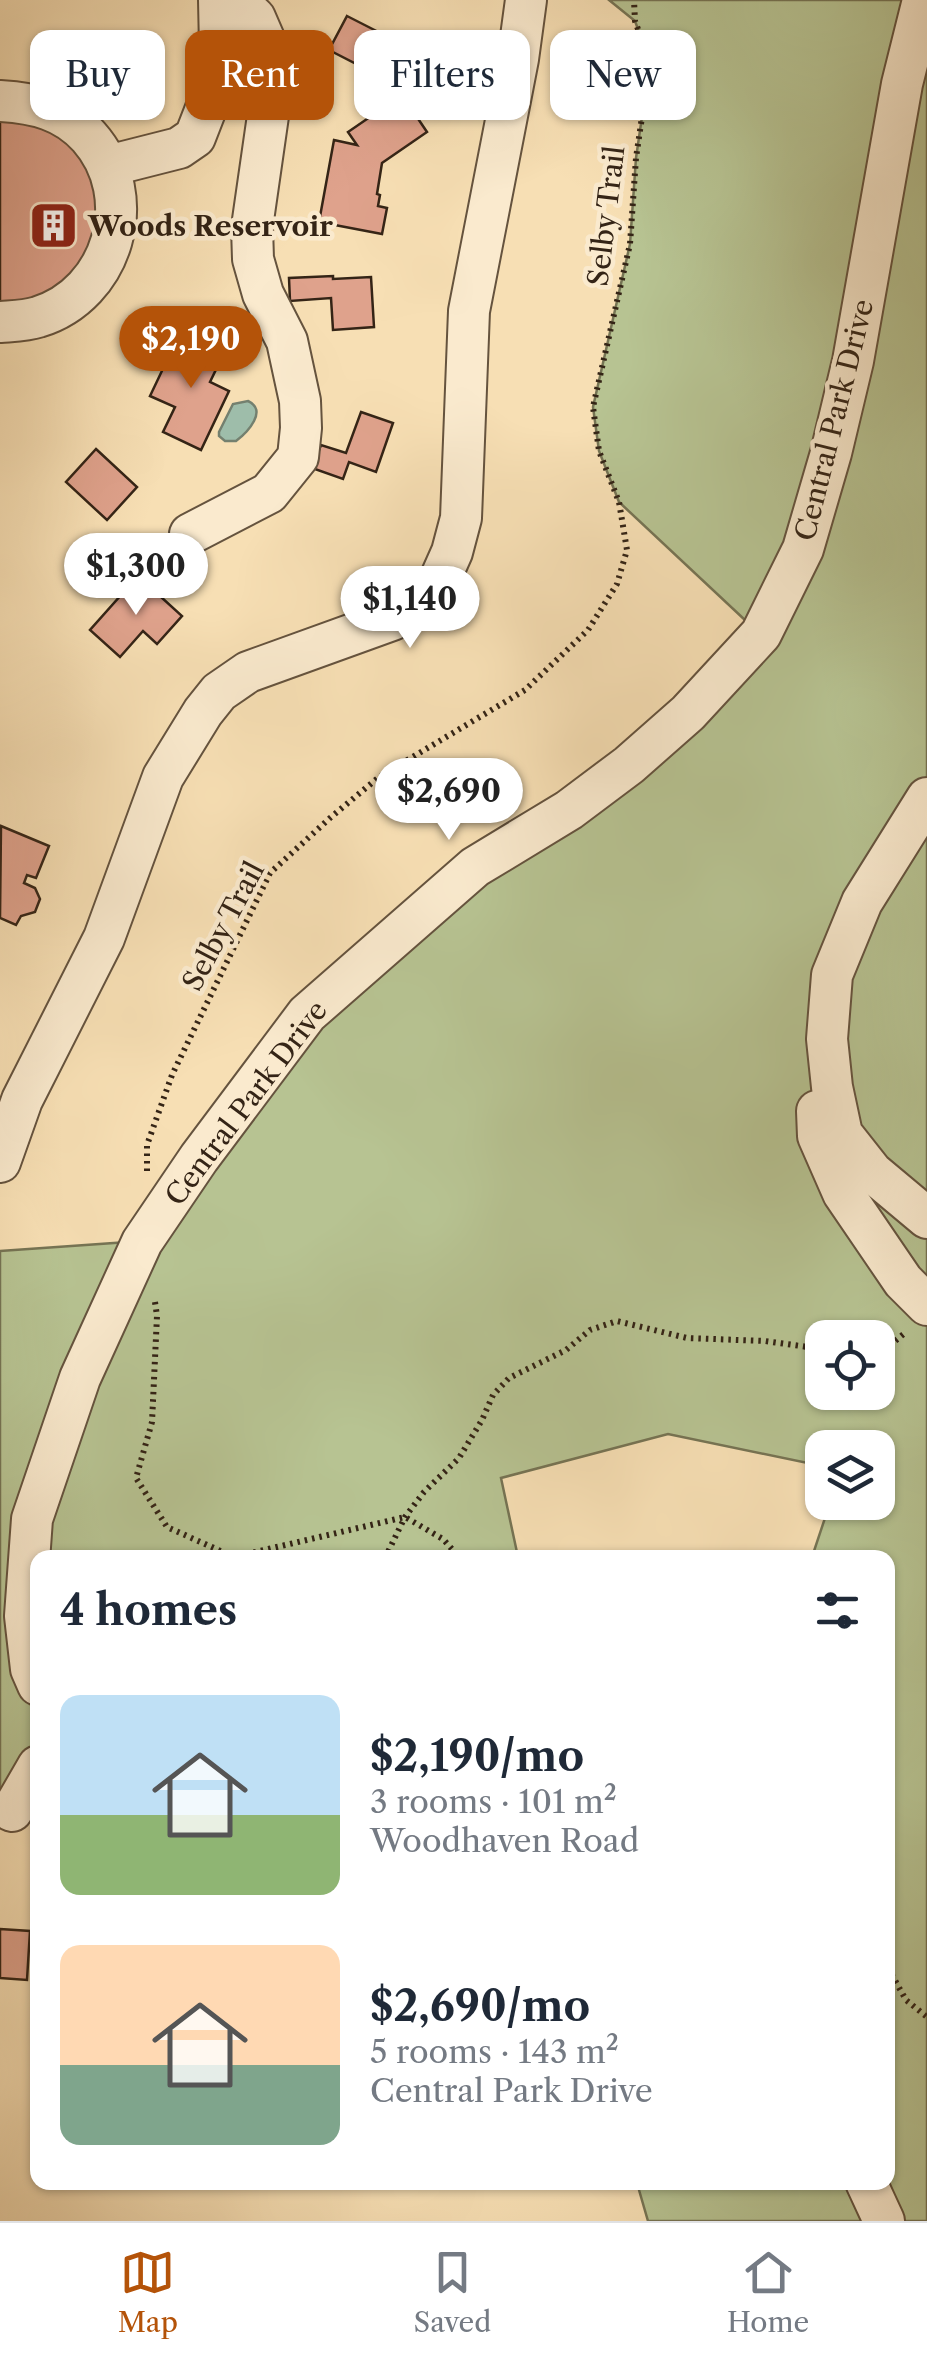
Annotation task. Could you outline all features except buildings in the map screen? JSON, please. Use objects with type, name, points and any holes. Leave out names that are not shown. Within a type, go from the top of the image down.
[{"type":"street","points":[[108,166],[178,148],[195,137],[214,88],[220,47],[219,0]]},
{"type":"street","points":[[190,534],[270,494],[298,457],[300,401],[287,341],[262,294],[253,260],[252,227],[273,81],[271,55],[255,18],[236,0]]},
{"type":"street","points":[[0,1162],[11,1094],[104,938],[163,777],[218,692],[248,672],[392,620],[420,600],[440,579],[446,566],[461,518],[468,310],[526,0]]},
{"type":"street","name":"Central Park Drive","points":[[30,1660],[25,1616],[32,1519],[80,1378],[142,1242],[199,1158],[307,1014],[474,867],[568,810],[629,765],[688,712],[761,634],[803,549],[830,453],[853,361],[902,84],[923,0]]},
{"type":"street","points":[[0,100],[30,103],[63,116],[89,137],[108,166],[118,202],[114,240],[98,274],[72,301],[37,318],[0,322]]},
{"type":"street","points":[[927,798],[862,902],[832,976],[827,1038],[815,1087],[818,1136],[843,1194],[903,1281],[927,1305]]},
{"type":"street","points":[[827,1038],[842,1134],[872,1172],[927,1218]]},
{"type":"street","points":[[17,1811],[30,1783]]},
{"type":"street","points":[[870,2190],[884,2221]]},
{"type":"path","name":"Selby Trail","points":[[147,1178],[147,1145],[172,1075],[270,873],[379,777],[524,690],[588,630],[617,584],[627,550],[618,502],[598,451],[593,407],[630,244],[636,158],[650,62],[635,21],[634,0]]},
{"type":"path","points":[[154,1297],[157,1316],[152,1422],[136,1478],[167,1528],[220,1550]]},
{"type":"path","points":[[389,1550],[424,1492],[459,1458],[492,1395],[509,1378],[566,1350],[590,1330],[617,1321],[687,1338],[805,1347]]},
{"type":"path","points":[[261,1550],[406,1518],[452,1550]]},
{"type":"path","points":[[895,1980],[906,2000],[927,2017]]},
{"type":"green space","points":[[609,0],[927,0],[927,2221],[648,2221],[639,2190],[895,2190],[895,1550],[814,1550],[824,1520],[895,1520],[895,1430],[805,1430],[805,1462],[668,1434],[501,1478],[516,1550],[30,1550],[30,1773],[0,1802],[0,1251],[142,1241],[307,1014],[761,635],[619,502],[599,451],[593,407],[630,244],[642,120],[696,120],[696,30],[638,30],[635,21]]},
{"type":"shaded area","points":[[248,401],[256,410],[254,421],[236,441],[225,441],[219,432],[233,404]]},
{"type":"place","name":"Woods Reservoir","points":[[53,226]]}]
